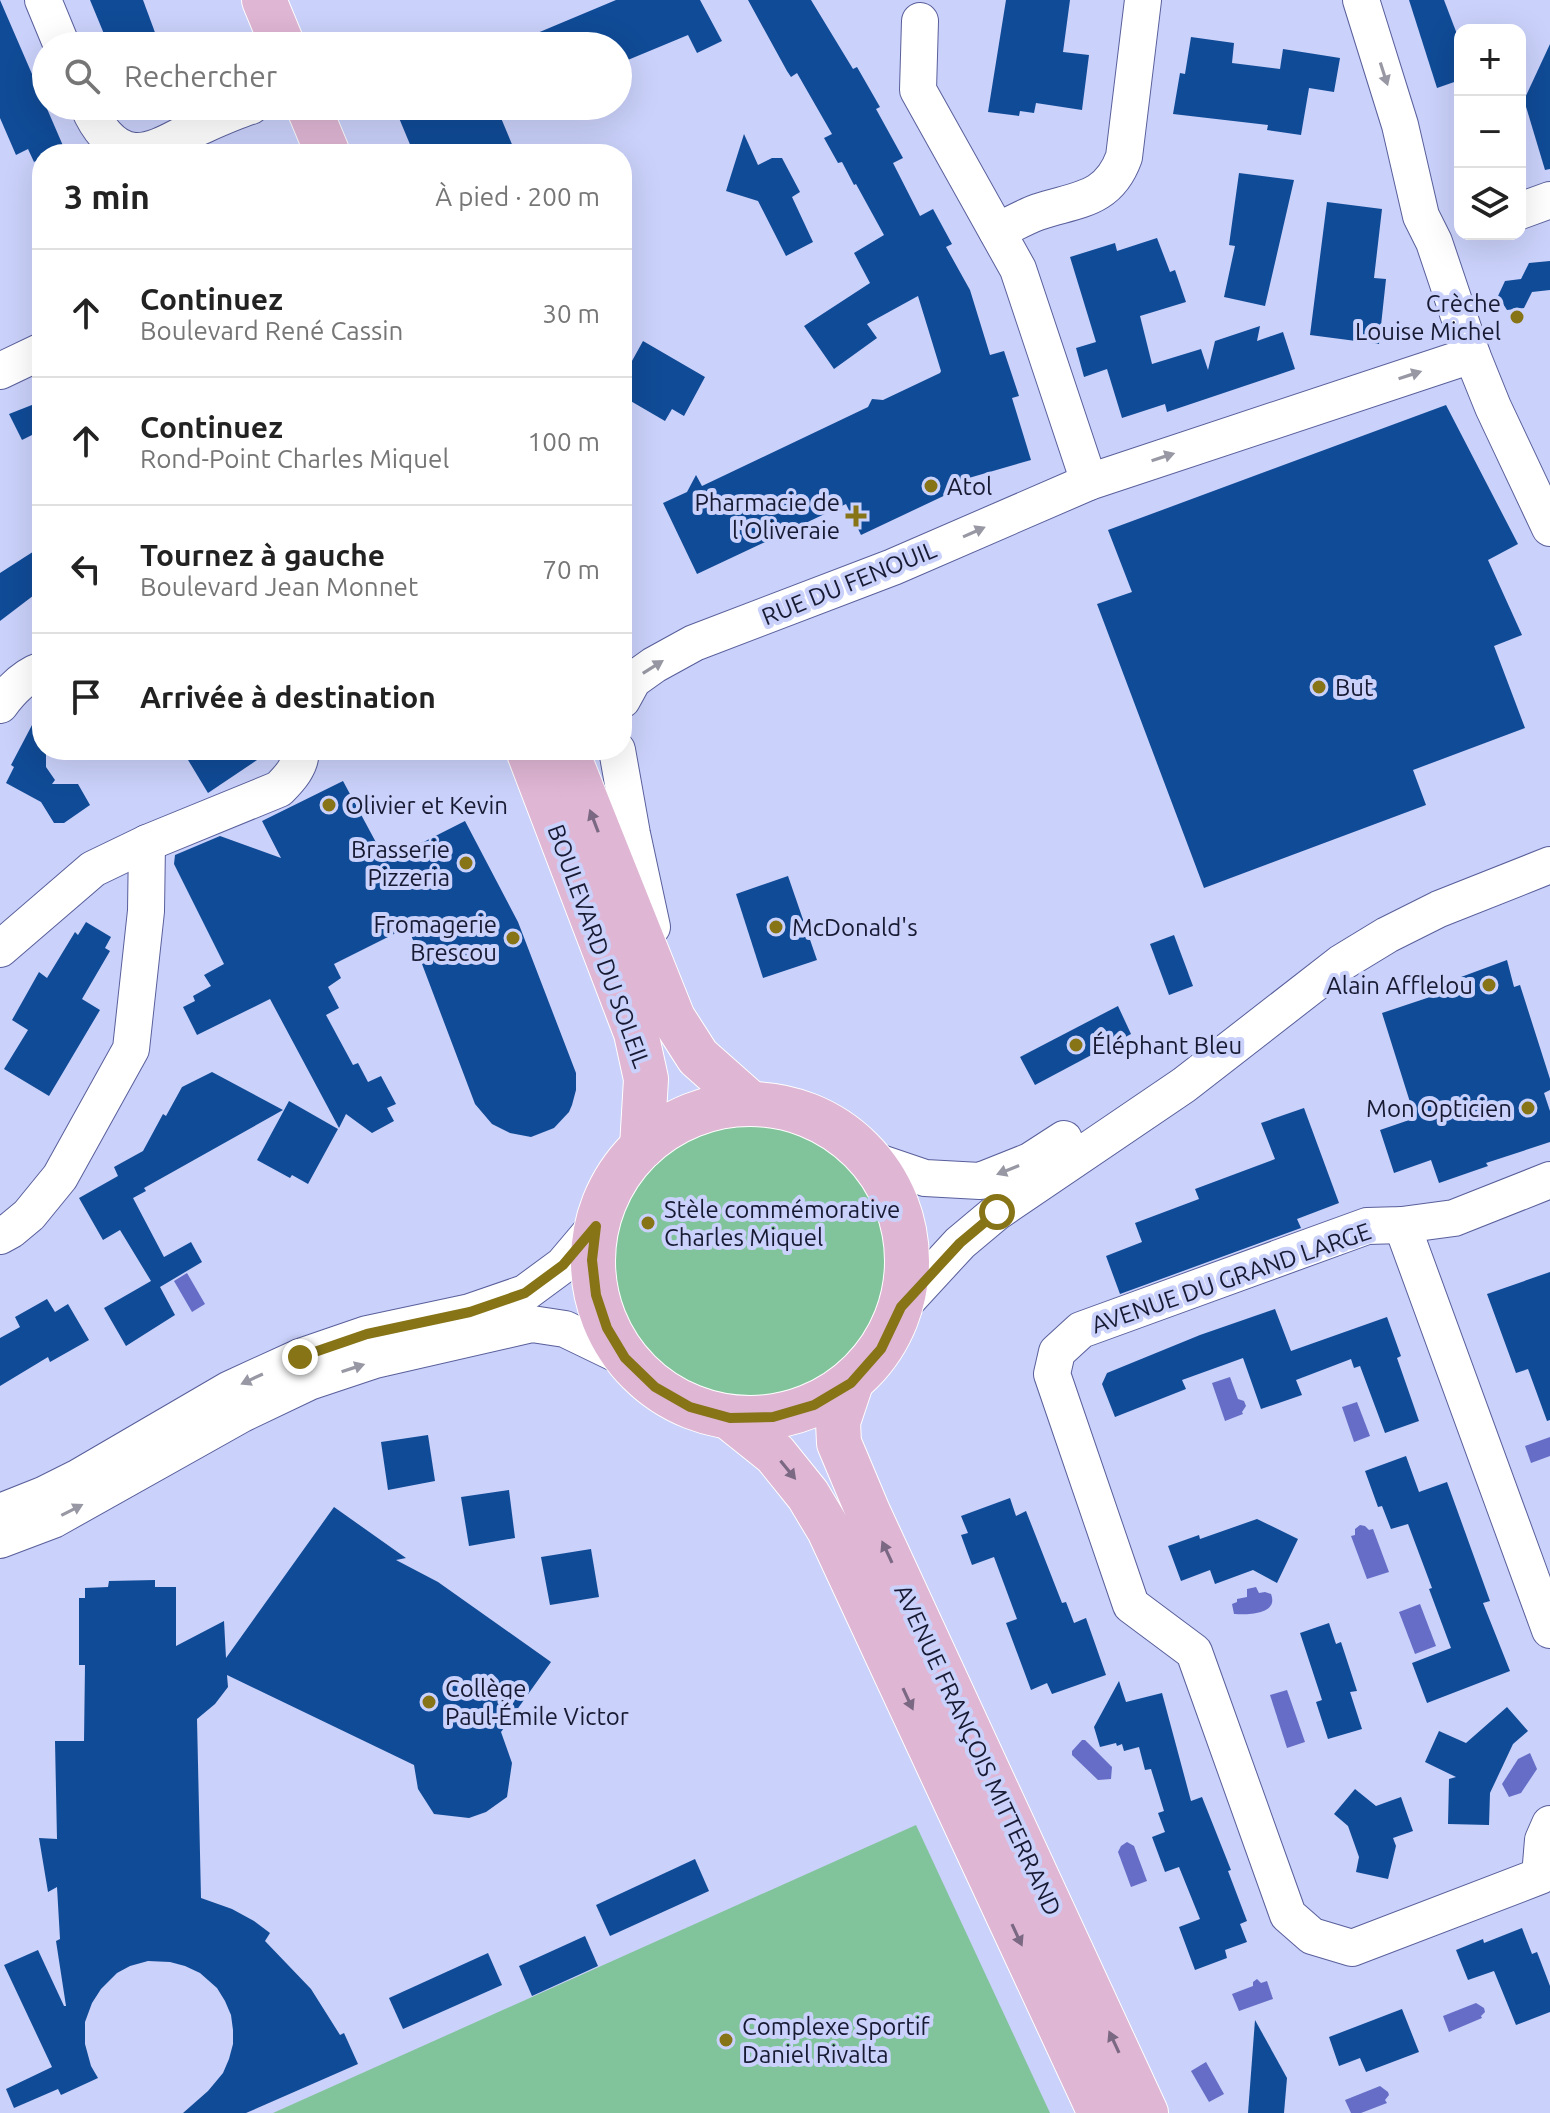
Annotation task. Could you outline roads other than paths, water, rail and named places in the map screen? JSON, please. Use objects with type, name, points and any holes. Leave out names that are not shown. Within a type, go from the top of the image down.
[{"type":"main road","points":[[239,0],[252,32]]},
{"type":"main road","points":[[264,0],[277,32]]},
{"type":"main road","points":[[286,120],[295,144]]},
{"type":"main road","points":[[314,120],[324,144]]},
{"type":"main road","name":"BOULEVARD DU SOLEIL","points":[[532,760],[636,1033],[646,1079],[642,1147]]},
{"type":"main road","name":"BOULEVARD DU SOLEIL","points":[[570,760],[673,1018],[698,1057],[751,1104]]},
{"type":"main road","points":[[751,1104],[795,1111],[836,1130],[869,1159],[891,1192],[904,1229],[907,1268],[901,1307],[881,1349],[851,1383],[814,1405],[773,1417],[730,1418],[690,1407],[672,1398],[655,1387],[625,1358],[607,1328],[596,1295],[592,1260],[596,1226],[606,1196],[621,1170],[642,1147],[674,1123],[699,1113],[751,1104]]},
{"type":"main road","name":"AVENUE FRANÇOIS MITTERRAND","points":[[851,1383],[838,1422],[839,1443],[1146,2113]]},
{"type":"main road","name":"AVENUE FRANÇOIS MITTERRAND","points":[[730,1418],[775,1454],[808,1495],[829,1530],[1100,2113]]},
{"type":"street","points":[[43,0],[56,32]]},
{"type":"street","points":[[997,231],[1034,214],[1094,195],[1108,186],[1118,173],[1124,157],[1143,0]]},
{"type":"street","points":[[1361,0],[1400,125],[1421,216],[1447,237],[1472,355],[1550,528]]},
{"type":"street","points":[[920,21],[918,90],[1018,269],[1089,482]]},
{"type":"street","points":[[95,120],[101,131],[116,144]]},
{"type":"street","points":[[162,144],[215,120]]},
{"type":"street","points":[[1526,209],[1550,200]]},
{"type":"street","name":"RUE DU FENOUIL","points":[[632,682],[654,665],[694,643],[893,567],[1089,482],[1472,355]]},
{"type":"street","points":[[0,371],[32,356]]},
{"type":"street","points":[[0,705],[11,690],[32,674]]},
{"type":"street","points":[[0,949],[93,869],[147,843],[279,789],[292,776],[299,760]]},
{"type":"street","points":[[619,760],[673,1018]]},
{"type":"street","points":[[869,1159],[925,1178],[980,1181],[1030,1161],[1171,1067],[1317,955],[1375,917],[1426,889],[1550,841]]},
{"type":"street","points":[[0,1236],[29,1215],[60,1177],[131,1049],[146,911],[147,843]]},
{"type":"street","points":[[901,1307],[960,1243],[997,1212],[1184,1085],[1341,963],[1439,909],[1550,865]]},
{"type":"street","name":"AVENUE DU GRAND LARGE","points":[[1545,1884],[1352,1948],[1312,1936],[1288,1915],[1194,1652],[1131,1605],[1052,1374],[1057,1352],[1081,1330],[1367,1226],[1454,1218],[1550,1180]]},
{"type":"street","points":[[1402,1225],[1550,1630]]},
{"type":"street","points":[[0,1512],[55,1489],[230,1389],[300,1357],[367,1334],[470,1312],[525,1293],[563,1265],[596,1226]]},
{"type":"street","points":[[0,1540],[78,1507],[242,1414],[309,1382],[375,1360],[532,1324],[565,1329],[625,1358]]},
{"type":"street","points":[[1545,1884],[1543,1840],[1550,1824]]},
{"type":"water","points":[[187,1273],[205,1304],[192,1312],[174,1281]]},
{"type":"water","points":[[1230,1377],[1238,1399],[1244,1401],[1246,1406],[1243,1414],[1225,1421],[1212,1383]]},
{"type":"water","points":[[1357,1402],[1370,1436],[1354,1442],[1342,1407]]},
{"type":"water","points":[[1550,1437],[1550,1456],[1531,1463],[1525,1446]]},
{"type":"water","points":[[1360,1525],[1373,1529],[1389,1572],[1367,1579],[1351,1536],[1355,1535],[1355,1529]]},
{"type":"water","points":[[1256,1587],[1259,1593],[1271,1594],[1270,1606],[1260,1612],[1234,1614],[1232,1604],[1237,1599],[1247,1597],[1247,1589]]},
{"type":"water","points":[[1420,1604],[1436,1646],[1415,1654],[1399,1612]]},
{"type":"water","points":[[1287,1690],[1305,1742],[1287,1748],[1270,1695]]},
{"type":"water","points":[[1082,1740],[1112,1767],[1111,1779],[1098,1780],[1072,1755]]},
{"type":"water","points":[[1530,1753],[1537,1769],[1521,1793],[1509,1797],[1502,1784],[1518,1759]]},
{"type":"water","points":[[1127,1842],[1134,1846],[1147,1881],[1131,1887],[1118,1852]]},
{"type":"water","points":[[1257,1979],[1261,1983],[1267,1981],[1273,1999],[1239,2011],[1232,1994],[1253,1986]]},
{"type":"water","points":[[1476,2003],[1484,2008],[1482,2018],[1449,2032],[1443,2016]]},
{"type":"water","points":[[1206,2062],[1224,2094],[1209,2102],[1191,2071]]},
{"type":"water","points":[[1380,2086],[1388,2092],[1387,2103],[1361,2113],[1351,2113],[1345,2100]]},
{"type":"place","name":"Crèche Louise Michel","points":[[1517,317]]},
{"type":"place","name":"Atol","points":[[931,486]]},
{"type":"place","name":"Pharmacie de l'Oliveraie","points":[[856,516]]},
{"type":"place","name":"But","points":[[1319,687]]},
{"type":"place","name":"Olivier et Kevin","points":[[329,805]]},
{"type":"place","name":"Brasserie Pizzeria","points":[[466,863]]},
{"type":"place","name":"McDonald's","points":[[776,927]]},
{"type":"place","name":"Fromagerie Brescou","points":[[513,938]]},
{"type":"place","name":"Alain Afflelou","points":[[1489,985]]},
{"type":"place","name":"Éléphant Bleu","points":[[1076,1045]]},
{"type":"place","name":"Mon Opticien","points":[[1528,1108]]},
{"type":"place","name":"Stèle commémorative Charles Miquel","points":[[648,1223]]},
{"type":"place","name":"Collège Paul-Émile Victor","points":[[429,1702]]},
{"type":"place","name":"Complexe Sportif Daniel Rivalta","points":[[726,2040]]}]
